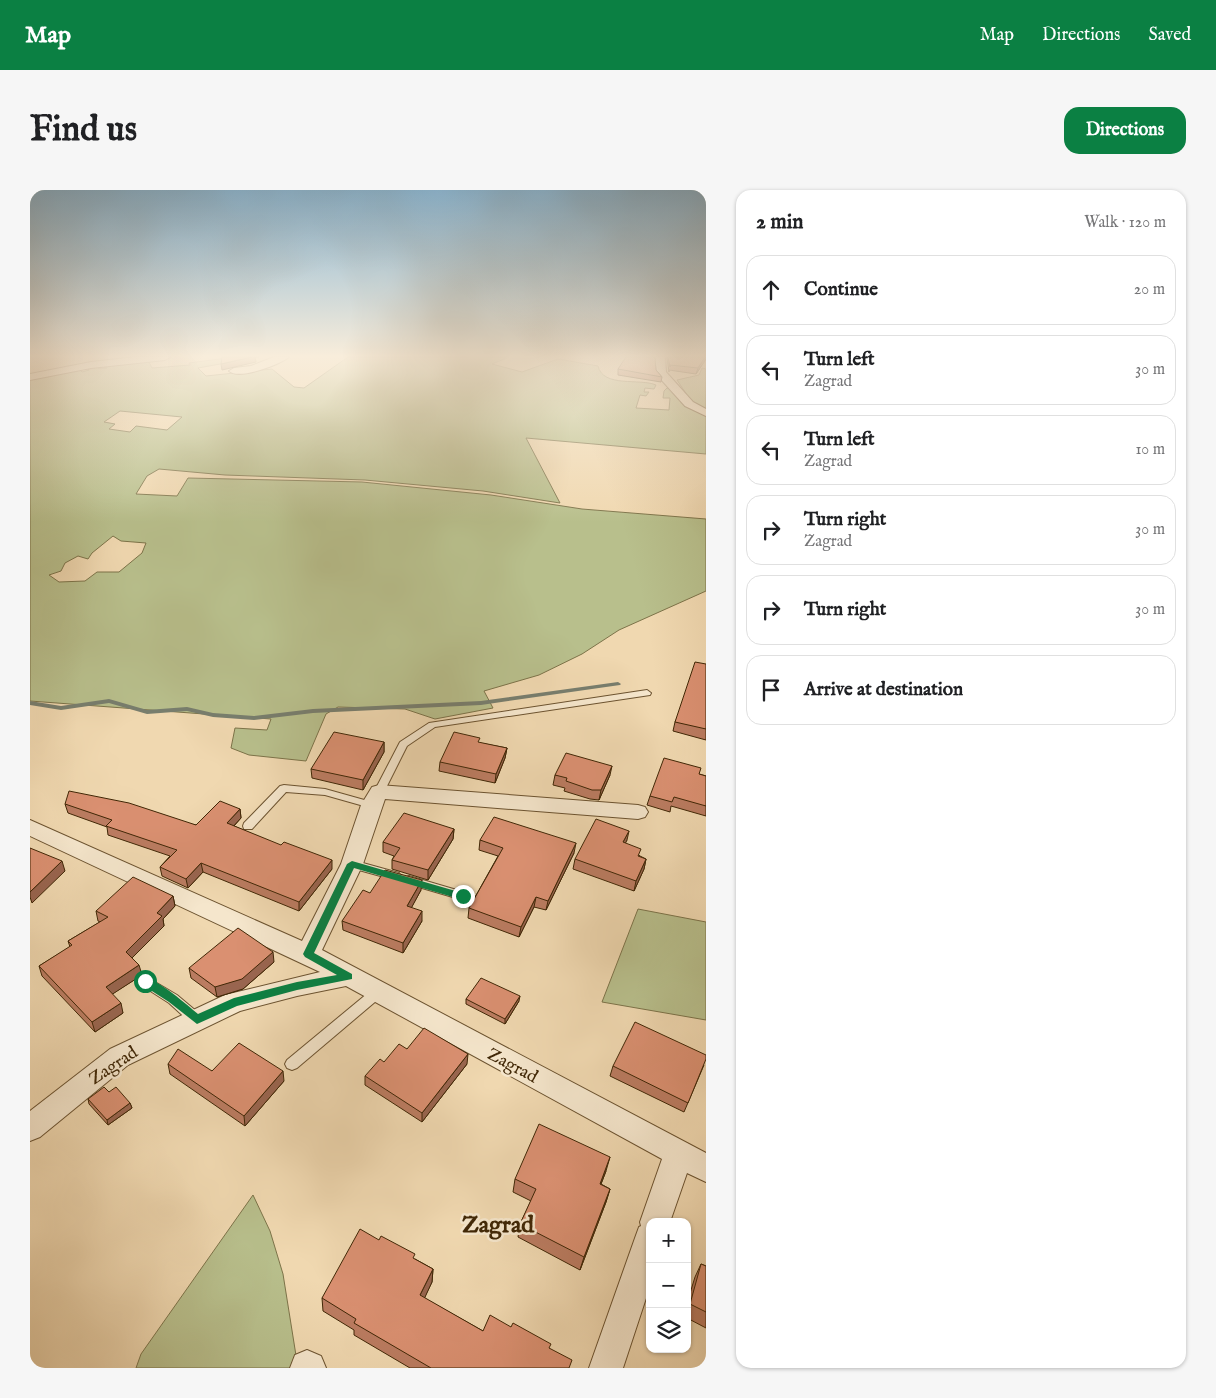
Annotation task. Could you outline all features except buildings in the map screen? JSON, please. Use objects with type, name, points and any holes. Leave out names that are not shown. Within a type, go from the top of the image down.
[{"type":"street","points":[[308,954],[352,864],[375,799],[638,812]]},
{"type":"street","name":"Zagrad","points":[[30,826],[308,954],[678,1155],[706,1168]]},
{"type":"street","name":"Zagrad","points":[[30,1128],[119,1057],[234,1002],[297,986],[349,976]]},
{"type":"street","points":[[656,1218],[678,1155]]},
{"type":"street","points":[[606,1368],[646,1250]]},
{"type":"lane","points":[[248,826],[284,788],[375,799],[403,744],[432,726],[647,693]]},
{"type":"lane","points":[[352,864],[463,896]]},
{"type":"lane","points":[[145,981],[173,999],[197,1020]]},
{"type":"lane","points":[[292,1064],[378,992]]},
{"type":"green space","points":[[30,412],[119,412],[104,422],[115,424],[109,429],[130,432],[136,426],[167,430],[182,417],[130,412],[700,412],[706,415],[706,454],[526,438],[560,503],[483,491],[365,480],[225,475],[159,469],[147,476],[136,494],[177,496],[188,478],[362,482],[491,495],[582,509],[706,519],[706,591],[619,630],[582,654],[539,675],[484,691],[493,708],[435,719],[405,709],[338,707],[326,714],[306,761],[249,755],[231,748],[235,728],[267,730],[271,719],[30,701]],"holes":[[[113,536],[121,541],[146,543],[142,553],[119,572],[97,572],[85,581],[59,582],[49,575],[61,571],[65,563],[78,556],[88,559],[92,553]]]},
{"type":"green space","points":[[638,909],[706,922],[706,1020],[602,1002]]},
{"type":"green space","points":[[253,1195],[270,1231],[283,1274],[298,1368],[136,1368],[141,1354]]},
{"type":"waterway","points":[[30,703],[61,708],[109,701],[147,712],[187,709],[213,715],[254,718],[313,711],[481,703],[618,684]]},
{"type":"district","name":"Zagrad","points":[[498,1224]]},
{"type":"route","points":[[145,981],[173,999],[197,1020],[234,1002],[297,986],[349,976],[308,954],[352,864],[463,896]]}]
